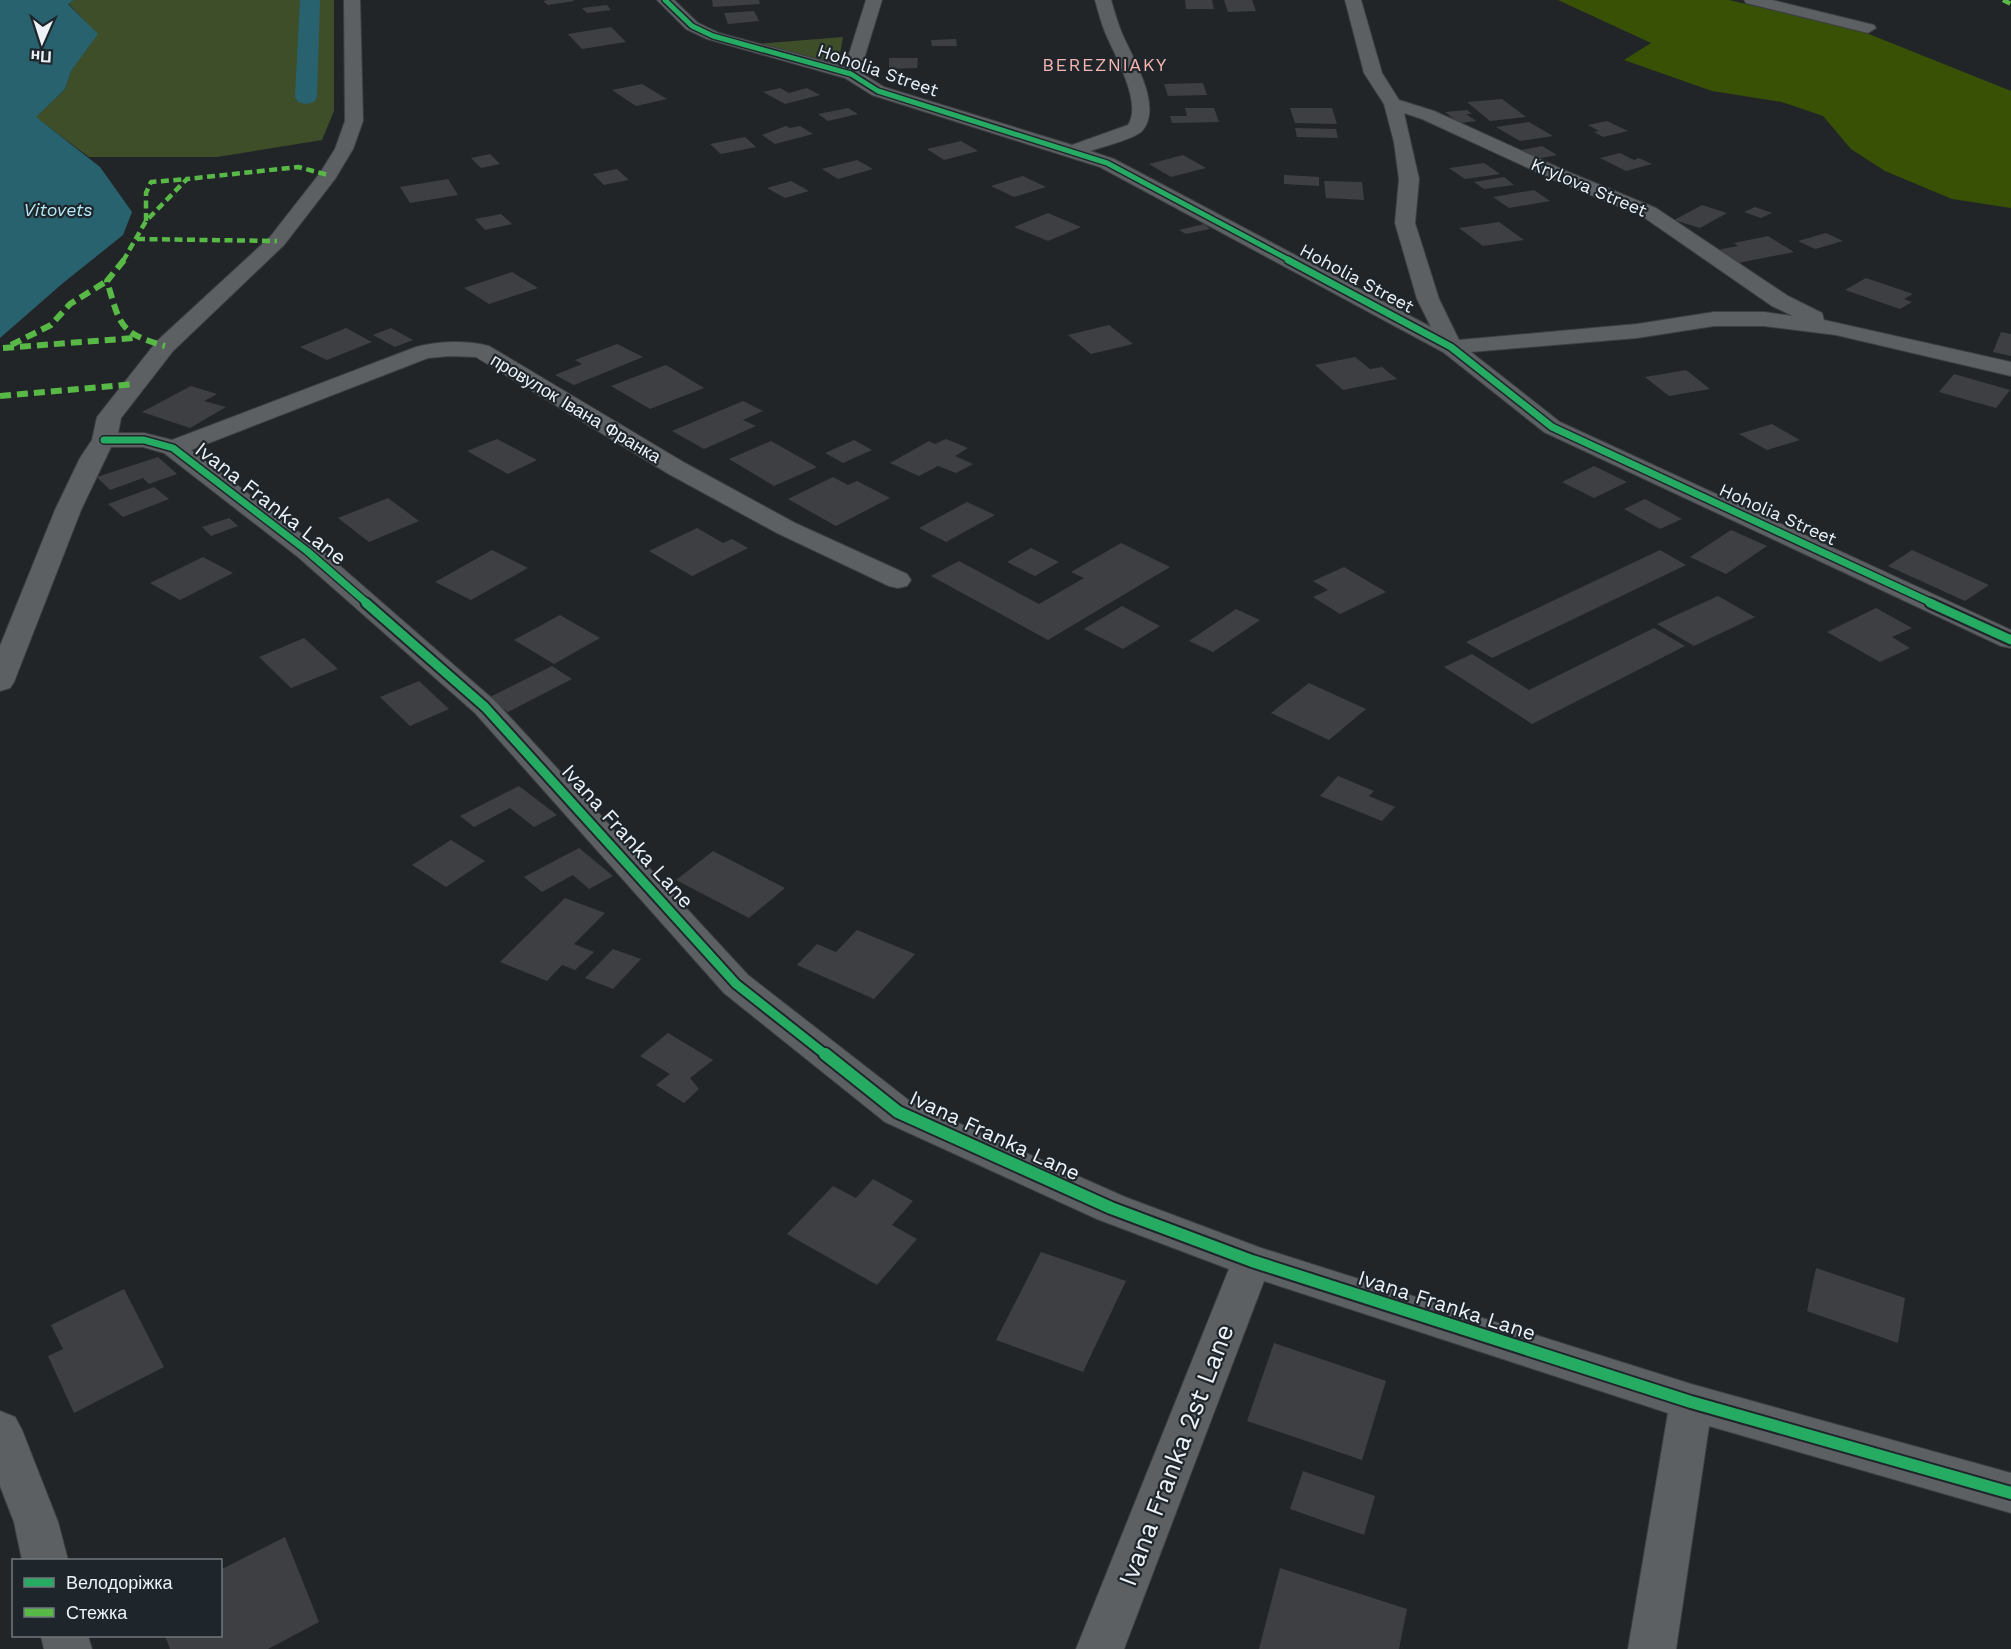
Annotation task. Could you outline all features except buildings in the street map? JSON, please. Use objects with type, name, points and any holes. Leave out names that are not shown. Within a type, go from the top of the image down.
[{"type":"street","points":[[0,682],[68,510],[92,458],[104,440],[109,417],[165,346],[277,241],[328,175],[344,148],[354,122],[352,0]]},
{"type":"street","name":"Hoholia Street","points":[[665,0],[692,26],[713,36],[850,74],[878,91],[1074,151],[1140,179],[1451,347],[1552,427],[2011,640]]},
{"type":"street","name":"Hoholia Street","points":[[850,74],[873,0]]},
{"type":"street","points":[[1074,151],[1134,129],[1139,125],[1141,119],[1140,100],[1135,81],[1112,30],[1103,0]]},
{"type":"street","points":[[1353,0],[1373,73],[1393,104],[1403,142],[1409,179],[1406,223],[1428,299],[1451,347]]},
{"type":"street","points":[[1752,0],[1868,28]]},
{"type":"street","name":"Krylova Street","points":[[1393,104],[1428,115],[1559,175],[1649,212],[1780,301],[1836,328]]},
{"type":"street","name":"Krylova Street","points":[[1451,347],[1637,332],[1714,319],[1764,318],[1836,328],[2011,369]]},
{"type":"street","name":"провулок Івана Франка","points":[[173,448],[424,352],[450,349],[481,351],[676,468],[786,528],[898,580]]},
{"type":"street","name":"Ivana Franka Lane","points":[[104,440],[144,440],[173,448],[307,551],[485,707],[736,984],[898,1112],[1111,1208],[1252,1261],[1691,1402],[2011,1493]]},
{"type":"street","name":"Ivana Franka 2st Lane","points":[[1100,1649],[1252,1261]]},
{"type":"street","points":[[1652,1649],[1691,1402]]},
{"type":"street","points":[[0,1430],[36,1522],[45,1559]]},
{"type":"green space","points":[[74,0],[334,0],[334,111],[322,140],[217,157],[89,157],[35,117],[65,89],[71,71],[97,34],[68,3]]},
{"type":"green space","points":[[1558,0],[1729,0],[1864,32],[2011,91],[2011,208],[1952,199],[1885,171],[1851,149],[1823,116],[1782,102],[1712,91],[1624,60],[1651,43]]},
{"type":"green space","points":[[843,37],[838,66],[755,44]]},
{"type":"water","name":"Vitovets","points":[[0,0],[74,0],[68,4],[98,34],[71,71],[65,89],[36,117],[100,167],[132,212],[123,235],[0,338]]},
{"type":"waterway","points":[[306,97],[310,0]]},
{"type":"marked path","points":[[2003,0],[2011,4]]},
{"type":"marked path","points":[[165,346],[137,337],[123,326],[115,309],[107,281],[121,264],[146,221],[187,179],[298,167],[328,175]]},
{"type":"marked path","points":[[146,221],[146,193],[151,182],[187,179]]},
{"type":"marked path","points":[[137,239],[277,241]]},
{"type":"marked path","points":[[11,345],[51,325],[70,304],[107,281]]},
{"type":"marked path","points":[[3,348],[134,338]]},
{"type":"marked path","points":[[0,396],[135,384]]},
{"type":"cycle path","points":[[665,0],[692,26],[713,36],[851,74],[878,91],[1107,163],[1451,347],[1552,427],[2011,640]]},
{"type":"cycle path","points":[[104,440],[144,440],[173,448],[307,551],[485,707],[736,984],[898,1112],[1111,1208],[1252,1261],[1691,1402],[2011,1493]]},
{"type":"district","name":"BEREZNIAKY","points":[[1105,64]]}]
